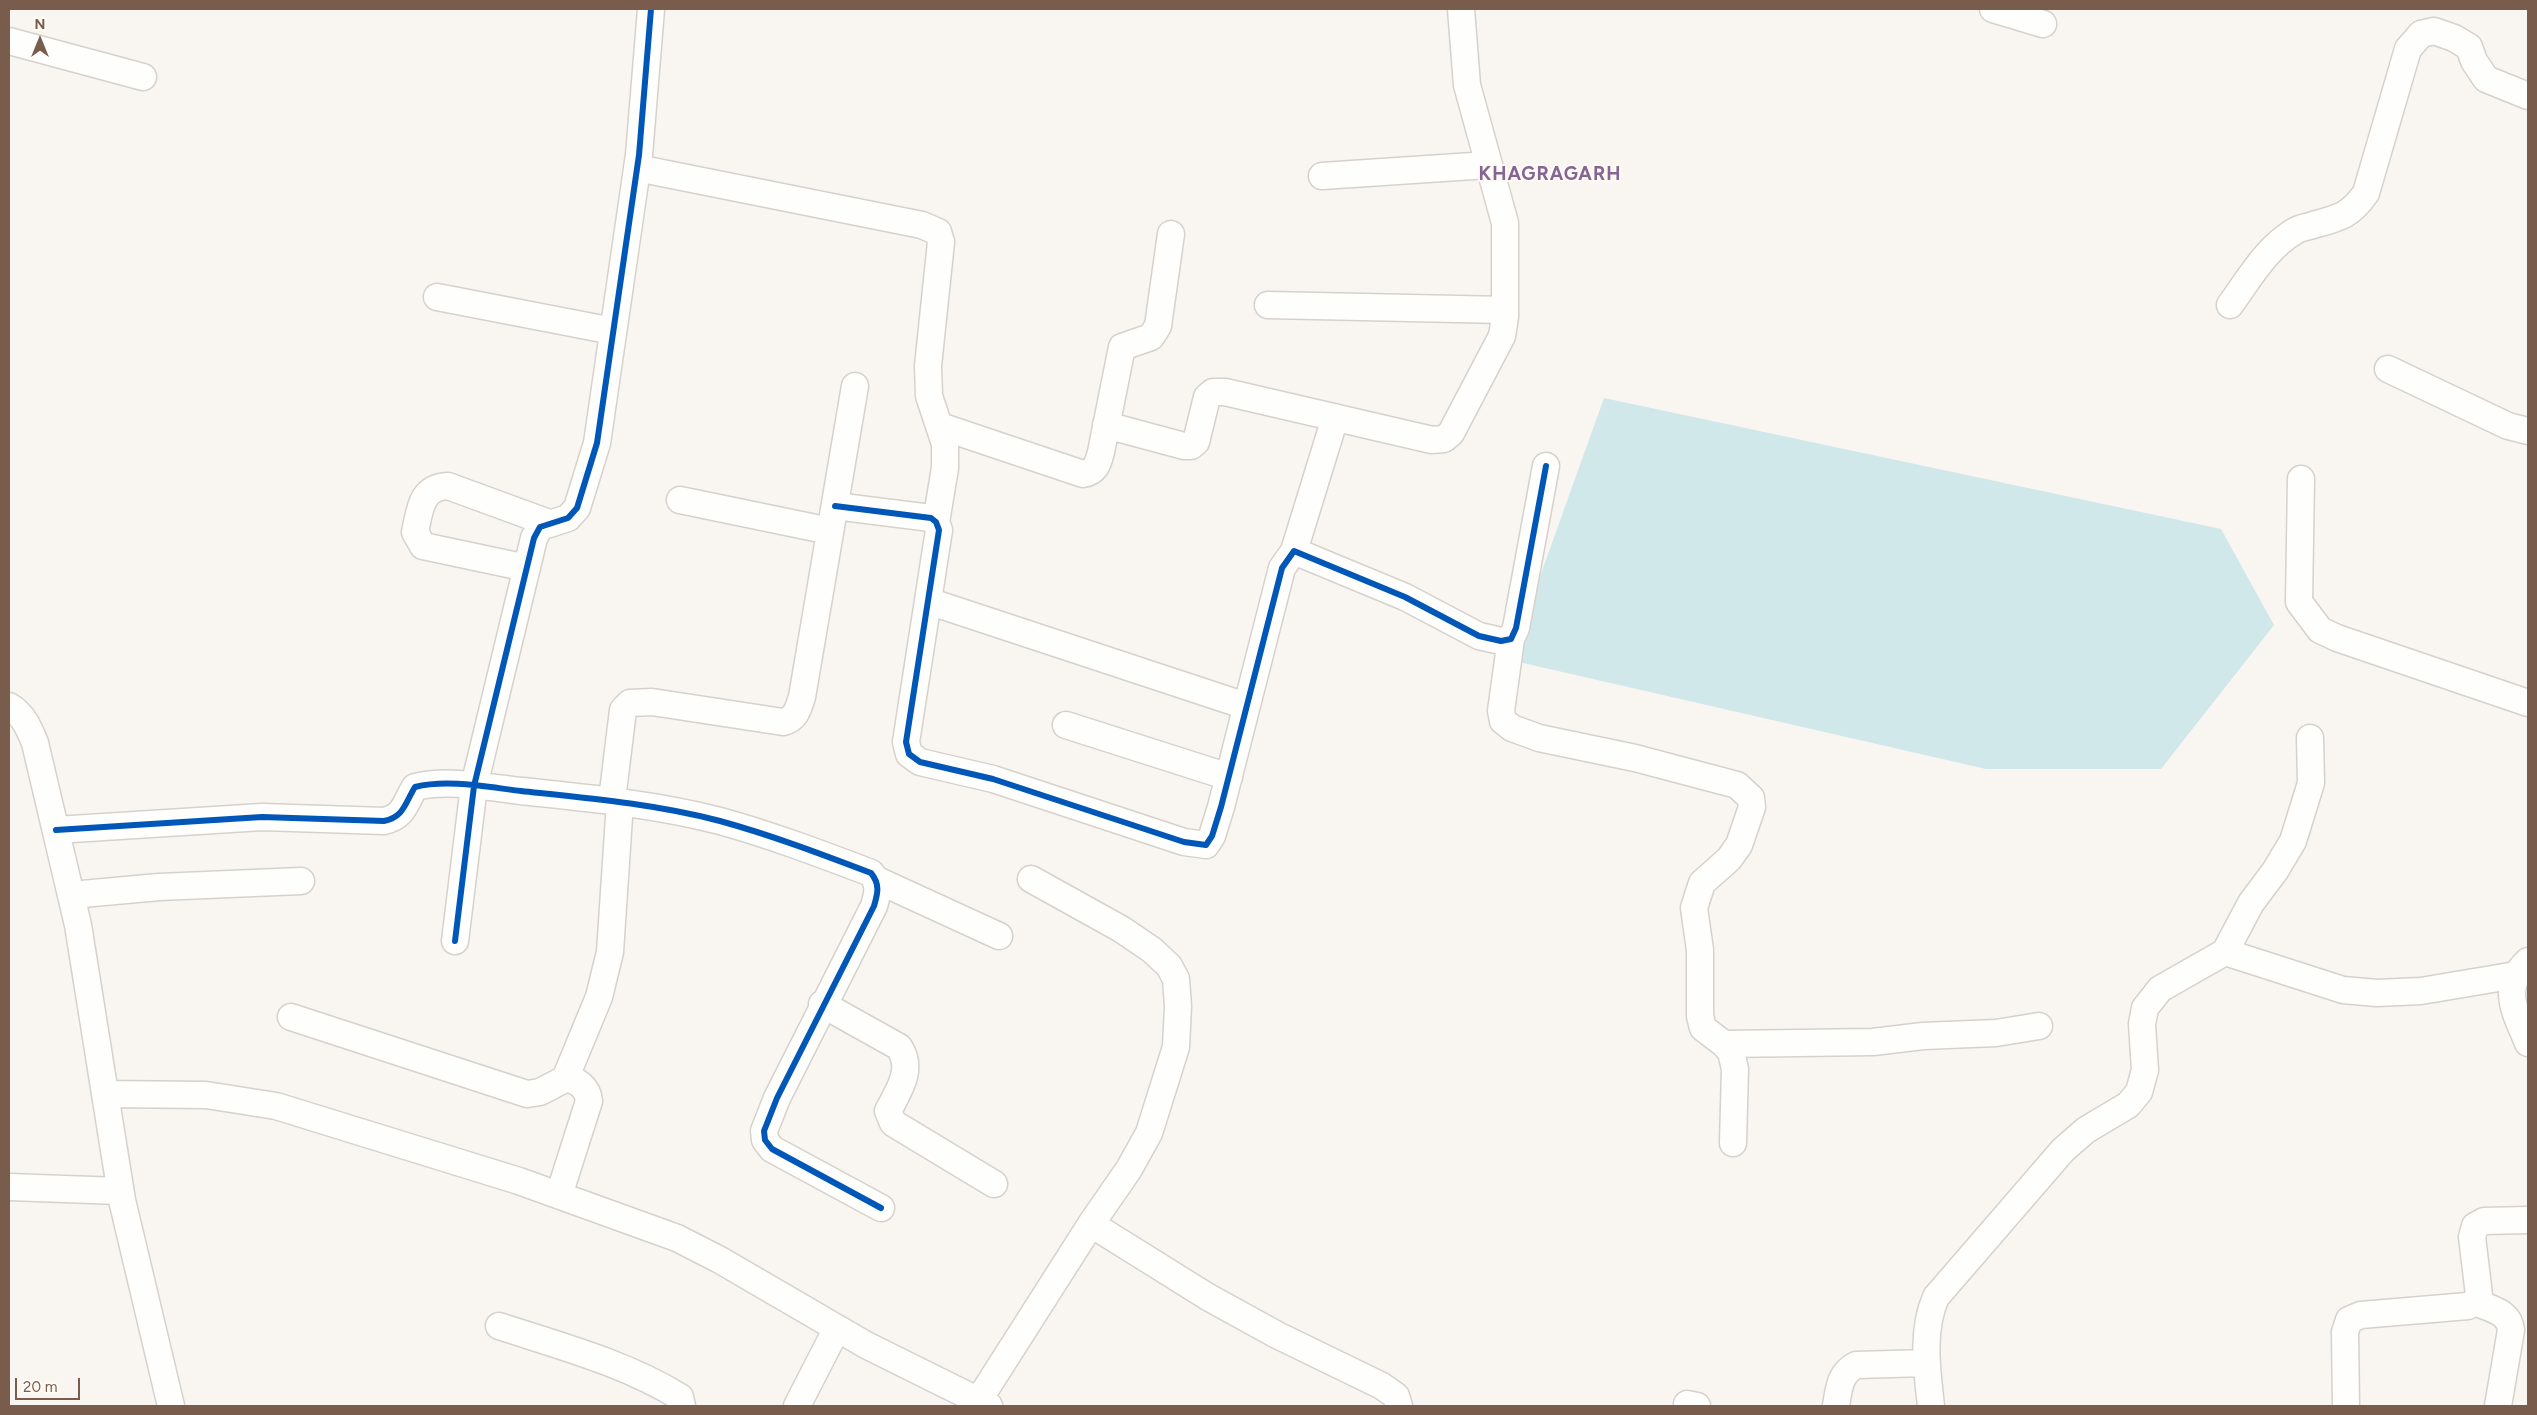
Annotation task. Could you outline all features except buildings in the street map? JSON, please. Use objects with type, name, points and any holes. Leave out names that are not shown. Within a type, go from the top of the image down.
[{"type":"street","points":[[455,941],[474,786],[534,538],[540,527],[568,518],[577,508],[596,443],[637,168],[651,9]]},
{"type":"street","points":[[1106,425],[1184,446],[1192,446],[1196,442],[1207,397],[1213,392],[1219,392],[1432,440],[1444,439],[1451,433],[1502,336],[1505,310],[1504,223],[1467,85],[1461,9]]},
{"type":"street","points":[[1994,9],[2042,24]]},
{"type":"street","points":[[2230,305],[2260,263],[2280,241],[2297,230],[2340,218],[2355,208],[2366,193],[2408,48],[2421,34],[2434,31],[2454,38],[2469,48],[2486,79],[2528,96]]},
{"type":"street","points":[[9,41],[143,77]]},
{"type":"street","points":[[1322,176],[1488,165]]},
{"type":"street","points":[[637,168],[922,224],[938,232],[941,242],[928,366],[929,396],[945,444],[945,468],[936,522],[939,530],[906,742],[909,754],[920,762],[993,779],[1184,842],[1206,844],[1212,836],[1229,777],[1282,568],[1294,551],[1335,418]]},
{"type":"street","points":[[940,426],[1083,474],[1090,473],[1097,466],[1122,347],[1151,337],[1158,326],[1171,234]]},
{"type":"street","points":[[437,297],[613,331]]},
{"type":"street","points":[[1268,305],[1505,310]]},
{"type":"street","points":[[2388,369],[2508,426],[2528,431]]},
{"type":"street","points":[[291,1017],[528,1094],[540,1092],[565,1079],[599,997],[610,952],[616,801],[623,710],[630,703],[652,702],[782,722],[789,721],[796,714],[802,697],[855,386]]},
{"type":"street","points":[[1546,466],[1516,628],[1511,639],[1501,711],[1503,721],[1512,728],[1539,738],[1635,758],[1737,785],[1751,798],[1752,808],[1739,845],[1730,859],[1702,883],[1694,908],[1700,950],[1700,1016],[1703,1028],[1724,1044],[1731,1052],[1735,1069],[1734,1143]]},
{"type":"street","points":[[2301,479],[2299,602],[2320,630],[2337,638],[2528,703]]},
{"type":"street","points":[[527,568],[423,546],[415,532],[420,507],[427,493],[437,486],[448,486],[549,523]]},
{"type":"street","points":[[680,500],[830,531]]},
{"type":"street","points":[[834,506],[931,518],[936,522]]},
{"type":"street","points":[[1294,551],[1405,598],[1479,636],[1500,641],[1511,639]]},
{"type":"street","points":[[928,601],[1246,706]]},
{"type":"street","points":[[9,706],[16,710],[28,726],[35,743],[78,925],[120,1191],[171,1406]]},
{"type":"street","points":[[1066,725],[1229,777]]},
{"type":"street","points":[[1931,1406],[1926,1324],[1936,1296],[2063,1150],[2086,1130],[2128,1105],[2139,1092],[2145,1070],[2142,1024],[2145,1008],[2160,989],[2225,952],[2251,903],[2275,871],[2293,841],[2311,783],[2310,738]]},
{"type":"street","points":[[56,830],[262,817],[384,821],[395,819],[402,813],[414,787],[423,785],[474,786],[616,801],[718,820],[779,839],[871,873],[877,880],[999,936]]},
{"type":"street","points":[[105,1094],[206,1095],[276,1106],[559,1195],[677,1238],[728,1265],[866,1345],[981,1404],[1091,1224],[1129,1169],[1145,1140],[1163,1093],[1176,1047],[1178,1006],[1176,979],[1169,966],[1152,950],[1121,929],[1031,879]]},
{"type":"street","points":[[877,880],[878,892],[874,906],[822,1004],[776,1098],[764,1131],[765,1140],[772,1148],[881,1208]]},
{"type":"street","points":[[71,895],[169,886],[301,881]]},
{"type":"street","points":[[2225,952],[2343,990],[2377,993],[2421,991],[2522,968]]},
{"type":"street","points":[[2522,968],[2511,1000],[2528,1043]]},
{"type":"street","points":[[822,1004],[899,1047],[904,1054],[906,1065],[904,1078],[888,1111],[893,1123],[994,1184]]},
{"type":"street","points":[[1724,1044],[1873,1042],[1922,1036],[1996,1033],[2038,1026]]},
{"type":"street","points":[[559,1195],[589,1101],[586,1091],[577,1082],[565,1079]]},
{"type":"street","points":[[9,1187],[120,1191]]},
{"type":"street","points":[[2346,1406],[2345,1332],[2349,1320],[2361,1315],[2468,1306],[2475,1302],[2479,1295],[2472,1237],[2475,1226],[2484,1221],[2528,1220]]},
{"type":"street","points":[[1091,1224],[1208,1296],[1277,1335],[1382,1386],[1396,1396],[1399,1406]]},
{"type":"street","points":[[2475,1302],[2506,1315],[2512,1330],[2498,1406]]},
{"type":"street","points":[[499,1326],[592,1356],[666,1389],[680,1397],[682,1406]]},
{"type":"street","points":[[798,1406],[837,1328]]},
{"type":"street","points":[[1836,1406],[1841,1379],[1846,1370],[1856,1365],[1927,1363]]},
{"type":"water","points":[[1604,398],[2221,529],[2274,625],[2161,769],[1986,769],[1510,660]]},
{"type":"cycle path","points":[[455,941],[474,786],[534,538],[540,527],[568,518],[577,508],[597,443],[639,155],[651,9]]},
{"type":"cycle path","points":[[835,506],[931,518],[936,522],[939,530],[906,742],[909,754],[920,762],[993,779],[1184,842],[1206,845],[1212,836],[1221,807],[1282,568],[1294,551],[1405,597],[1479,636],[1501,641],[1511,639],[1516,628],[1546,466]]},
{"type":"cycle path","points":[[56,830],[262,817],[384,821],[400,813],[415,787],[454,784],[621,802],[695,815],[739,826],[871,873],[876,881],[877,889],[874,906],[777,1098],[764,1131],[765,1140],[772,1149],[881,1208]]},
{"type":"district","name":"KHAGRAGARH","points":[[1550,174]]}]
